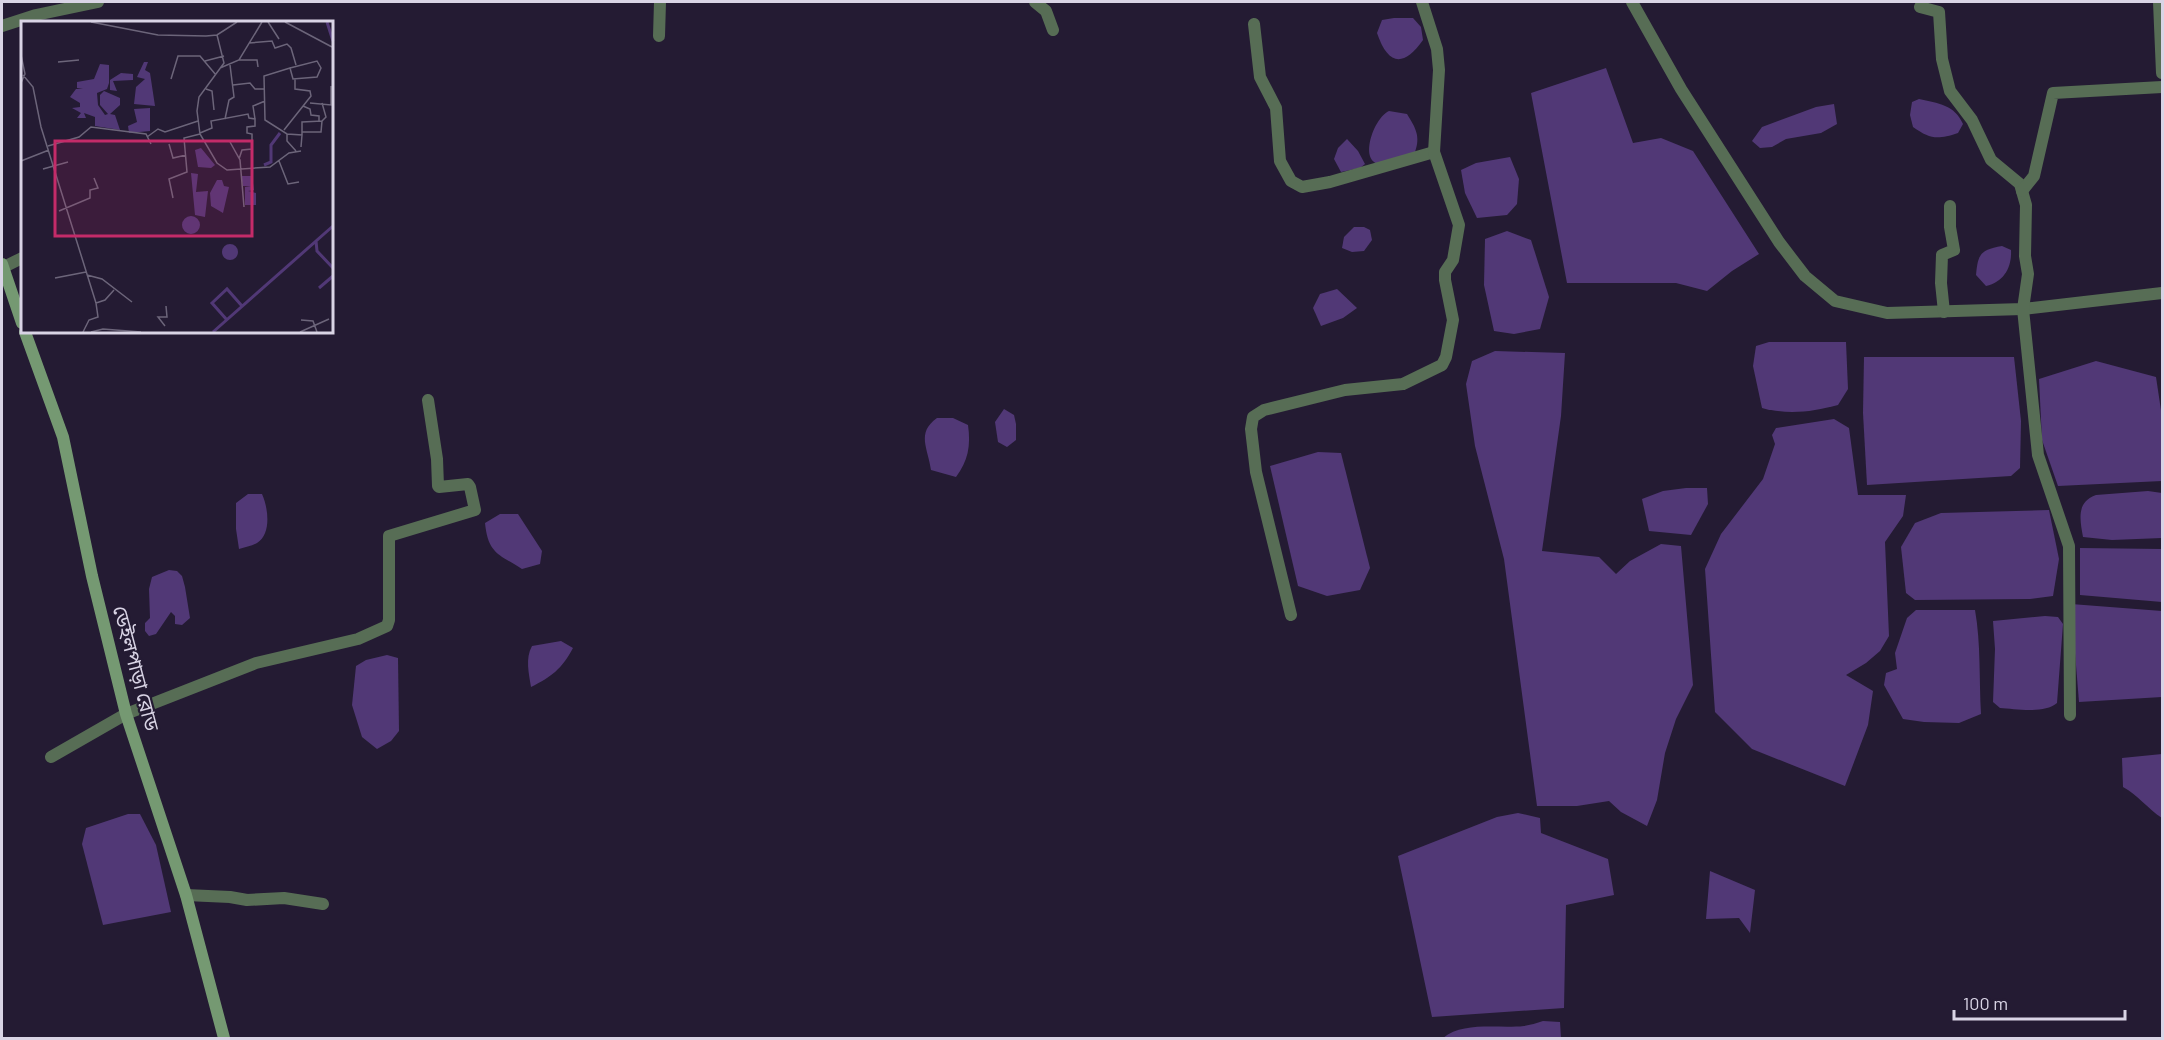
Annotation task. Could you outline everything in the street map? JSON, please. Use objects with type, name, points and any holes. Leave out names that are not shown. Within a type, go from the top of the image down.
[{"type":"main road","points":[[2,266],[21,320]]},
{"type":"main road","name":"ডেইলপাড়া রোড","points":[[25,333],[63,437],[92,576],[126,714],[186,896],[224,1038]]},
{"type":"street","points":[[2,26],[36,15],[98,2]]},
{"type":"street","points":[[659,36],[660,2]]},
{"type":"street","points":[[1035,2],[1046,11],[1053,30]]},
{"type":"street","points":[[1291,615],[1256,472],[1251,429],[1253,417],[1264,410],[1345,390],[1403,384],[1442,365],[1446,357],[1453,324],[1445,272],[1453,260],[1459,225],[1434,152],[1439,70],[1437,49],[1422,2]]},
{"type":"street","points":[[1632,2],[1681,89],[1779,242],[1805,276],[1835,301],[1887,313],[1944,312],[2023,309],[2163,293]]},
{"type":"street","points":[[2159,2],[2163,73]]},
{"type":"street","points":[[1920,7],[1939,12],[1942,59],[1950,91],[1972,120],[1991,160],[2020,184],[2026,205],[2025,256],[2028,274],[2023,309],[2037,455],[2069,546],[2070,715]]},
{"type":"street","points":[[1254,24],[1260,76],[1276,108],[1280,161],[1291,181],[1302,187],[1329,182],[1434,152]]},
{"type":"street","points":[[2022,191],[2034,176],[2053,93],[2163,87]]},
{"type":"street","points":[[1944,312],[1941,283],[1942,255],[1954,250],[1950,227],[1950,206]]},
{"type":"street","points":[[2,266],[21,258]]},
{"type":"street","points":[[51,758],[126,714],[256,663],[358,639],[387,626],[389,620],[389,536],[475,510],[468,484],[438,486],[437,459],[428,400]]},
{"type":"street","points":[[186,896],[230,897],[247,900],[284,898],[323,904]]},
{"type":"shaded area","points":[[1413,18],[1421,27],[1423,40],[1403,59],[1391,57],[1386,52],[1377,33],[1382,20]]},
{"type":"shaded area","points":[[1606,68],[1633,143],[1661,138],[1693,151],[1759,254],[1732,271],[1707,291],[1676,283],[1567,283],[1531,93]]},
{"type":"shaded area","points":[[1919,99],[1951,109],[1963,124],[1958,133],[1934,137],[1913,127],[1910,115],[1912,102]]},
{"type":"shaded area","points":[[1834,104],[1837,124],[1821,133],[1786,139],[1772,147],[1760,148],[1752,141],[1762,127],[1816,107]]},
{"type":"shaded area","points":[[1389,111],[1407,114],[1416,132],[1417,146],[1415,152],[1395,161],[1375,163],[1369,150],[1370,141],[1383,115]]},
{"type":"shaded area","points":[[1347,139],[1358,151],[1365,164],[1360,168],[1341,172],[1334,159],[1338,148]]},
{"type":"shaded area","points":[[1510,157],[1519,179],[1517,204],[1507,215],[1477,218],[1465,193],[1461,170],[1476,163]]},
{"type":"shaded area","points":[[1354,227],[1364,227],[1370,230],[1372,240],[1364,251],[1352,252],[1342,248],[1344,237]]},
{"type":"shaded area","points":[[1507,231],[1531,240],[1549,297],[1540,329],[1514,334],[1494,331],[1484,285],[1485,239]]},
{"type":"shaded area","points":[[2002,246],[2011,250],[2006,273],[1998,281],[1986,286],[1976,275],[1979,258],[1985,251]]},
{"type":"shaded area","points":[[1337,289],[1357,308],[1343,318],[1321,326],[1313,308],[1320,294]]},
{"type":"shaded area","points":[[1769,342],[1846,342],[1848,389],[1838,405],[1800,412],[1762,408],[1753,366],[1756,346]]},
{"type":"shaded area","points":[[1495,351],[1565,353],[1561,416],[1542,551],[1599,557],[1616,574],[1630,561],[1661,544],[1681,546],[1693,685],[1676,719],[1665,753],[1657,800],[1647,826],[1621,812],[1609,801],[1577,806],[1537,806],[1504,559],[1475,446],[1466,384],[1472,361]]},
{"type":"shaded area","points":[[1864,357],[2014,357],[2021,421],[2020,468],[2011,476],[1867,485],[1863,413]]},
{"type":"shaded area","points":[[2096,361],[2156,377],[2162,417],[2162,481],[2058,486],[2042,440],[2039,379]]},
{"type":"shaded area","points":[[1004,409],[1014,415],[1016,424],[1016,440],[1007,447],[998,442],[995,422]]},
{"type":"shaded area","points":[[937,418],[953,418],[968,425],[968,453],[956,477],[931,470],[925,435],[927,429]]},
{"type":"shaded area","points":[[1834,419],[1849,428],[1858,495],[1906,495],[1903,516],[1885,542],[1889,636],[1880,651],[1846,675],[1873,691],[1868,725],[1845,786],[1752,749],[1715,712],[1705,569],[1721,534],[1763,479],[1775,444],[1772,435],[1776,428]]},
{"type":"shaded area","points":[[1318,452],[1341,453],[1370,568],[1360,590],[1327,596],[1298,586],[1270,466]]},
{"type":"shaded area","points":[[1707,488],[1708,504],[1691,535],[1649,531],[1642,499],[1663,491]]},
{"type":"shaded area","points":[[2148,491],[2162,493],[2162,538],[2112,540],[2083,537],[2081,512],[2085,502],[2090,498],[2096,495]]},
{"type":"shaded area","points":[[248,494],[262,494],[266,506],[267,527],[262,539],[257,543],[239,549],[236,503]]},
{"type":"shaded area","points":[[2049,510],[2059,559],[2053,596],[2030,599],[1915,600],[1906,593],[1901,547],[1915,523],[1941,513]]},
{"type":"shaded area","points":[[500,514],[518,514],[542,551],[540,564],[522,569],[501,556],[492,547],[486,533],[485,523]]},
{"type":"shaded area","points":[[2080,548],[2162,549],[2162,602],[2080,595]]},
{"type":"shaded area","points":[[169,570],[177,571],[182,576],[190,618],[182,625],[175,624],[175,616],[171,612],[156,634],[149,636],[145,631],[145,623],[150,618],[149,589],[152,577]]},
{"type":"shaded area","points":[[2071,604],[2162,611],[2162,697],[2079,702]]},
{"type":"shaded area","points":[[1916,610],[1975,610],[1981,714],[1959,723],[1903,719],[1884,685],[1886,673],[1897,669],[1895,653],[1907,618]]},
{"type":"shaded area","points":[[2058,617],[2063,624],[2057,703],[2037,710],[2000,708],[1993,702],[1995,649],[1993,621]]},
{"type":"shaded area","points":[[561,641],[573,648],[565,662],[555,672],[531,687],[528,661],[532,646]]},
{"type":"shaded area","points":[[387,655],[398,658],[399,731],[391,741],[377,749],[362,737],[352,705],[356,666],[366,660]]},
{"type":"shaded area","points":[[2162,754],[2162,818],[2123,787],[2122,758]]},
{"type":"shaded area","points":[[1518,813],[1540,818],[1541,833],[1608,859],[1614,895],[1566,905],[1564,1008],[1432,1017],[1398,856],[1497,817]]},
{"type":"shaded area","points":[[128,814],[140,814],[156,845],[171,912],[103,925],[82,844],[86,828]]},
{"type":"shaded area","points":[[1710,871],[1755,890],[1750,933],[1739,918],[1706,919]]},
{"type":"shaded area","points":[[1543,1021],[1560,1022],[1561,1038],[1443,1038],[1461,1029],[1514,1027]]}]
